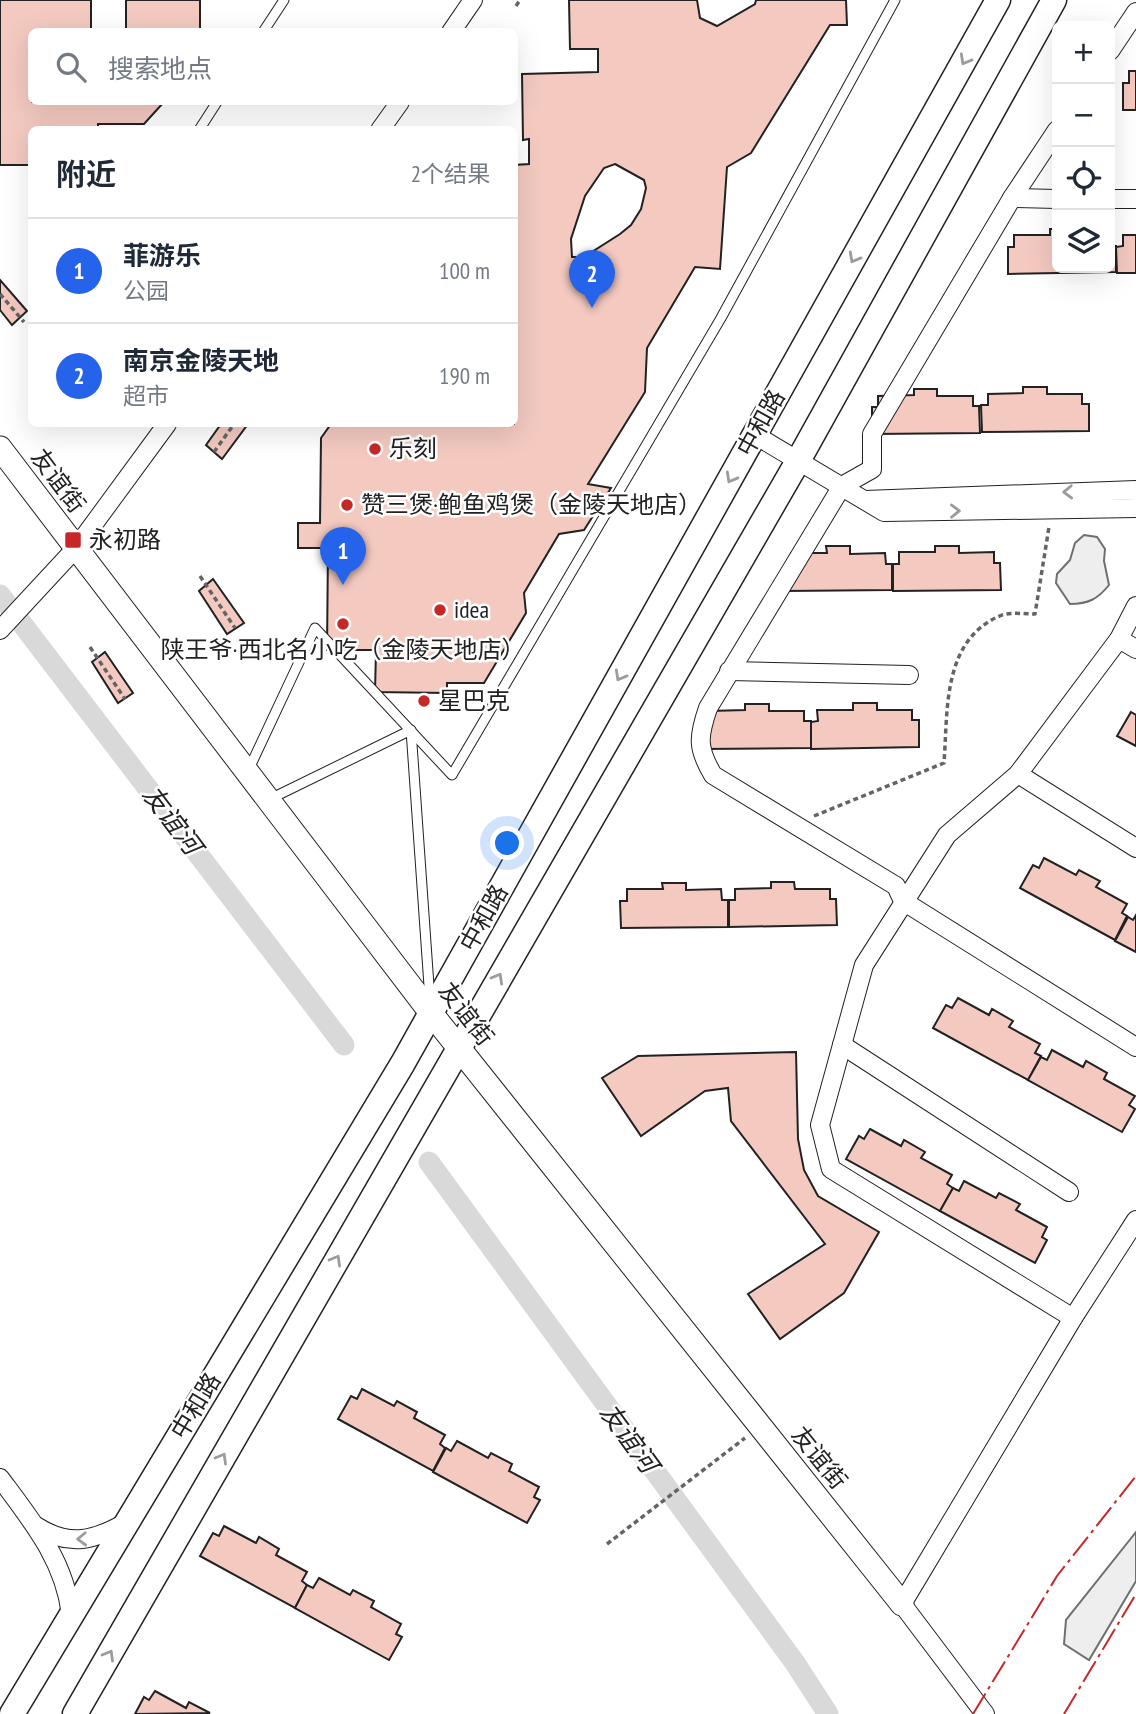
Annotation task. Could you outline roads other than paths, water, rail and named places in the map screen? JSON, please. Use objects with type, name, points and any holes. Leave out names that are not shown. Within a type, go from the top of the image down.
[{"type":"main road","name":"中和路","points":[[12,1714],[431,1013],[998,0]]},
{"type":"main road","name":"中和路","points":[[75,1714],[799,461],[1054,0]]},
{"type":"street","points":[[453,28],[473,0]]},
{"type":"street","points":[[1115,46],[1129,33],[1136,12]]},
{"type":"street","points":[[383,126],[398,105]]},
{"type":"street","points":[[1052,138],[1012,198],[872,434],[872,469],[842,486],[729,671],[708,708],[700,731],[701,754],[713,775],[896,886],[903,901],[1136,1047]]},
{"type":"street","points":[[1012,198],[1052,199]]},
{"type":"street","points":[[1115,199],[1136,199]]},
{"type":"street","points":[[3,626],[76,548],[165,427]]},
{"type":"street","points":[[755,435],[884,512],[1136,508]]},
{"type":"street","name":"友谊街","points":[[0,448],[431,1013],[902,1604]]},
{"type":"street","points":[[865,500],[1136,490]]},
{"type":"street","points":[[1073,1318],[831,1169],[820,1125],[864,965],[947,835],[1018,774],[1119,639],[1136,606]]},
{"type":"street","points":[[1119,639],[1136,649]]},
{"type":"street","points":[[729,671],[909,674]]},
{"type":"street","points":[[1018,774],[1136,848]]},
{"type":"street","points":[[842,1045],[1069,1192]]},
{"type":"street","points":[[985,1714],[902,1604],[1073,1318],[1136,1220]]},
{"type":"street","points":[[0,1478],[35,1525],[60,1566],[69,1593],[71,1615]]},
{"type":"street","points":[[35,1525],[48,1533],[72,1539],[98,1538],[127,1522]]},
{"type":"lane","points":[[266,28],[284,0]]},
{"type":"lane","points":[[247,773],[315,628],[453,775],[721,318],[895,0]]},
{"type":"lane","points":[[202,126],[215,105]]},
{"type":"lane","points":[[268,800],[411,730],[431,1013]]},
{"type":"waterway","name":"友谊河","points":[[0,595],[344,1045]]},
{"type":"waterway","name":"友谊河","points":[[429,1162],[795,1663],[828,1714]]},
{"type":"place","name":"南京金陵天地","points":[[592,308]]},
{"type":"place","name":"乐刻","points":[[375,449]]},
{"type":"place","name":"赞三煲·鲍鱼鸡煲（金陵天地店）","points":[[347,505]]},
{"type":"place","name":"永初路","points":[[73,540]]},
{"type":"place","name":"菲游乐","points":[[343,585]]},
{"type":"place","name":"idea","points":[[440,610]]},
{"type":"place","name":"陕王爷·西北名小吃（金陵天地店）","points":[[343,624]]},
{"type":"place","name":"星巴克","points":[[424,701]]}]
